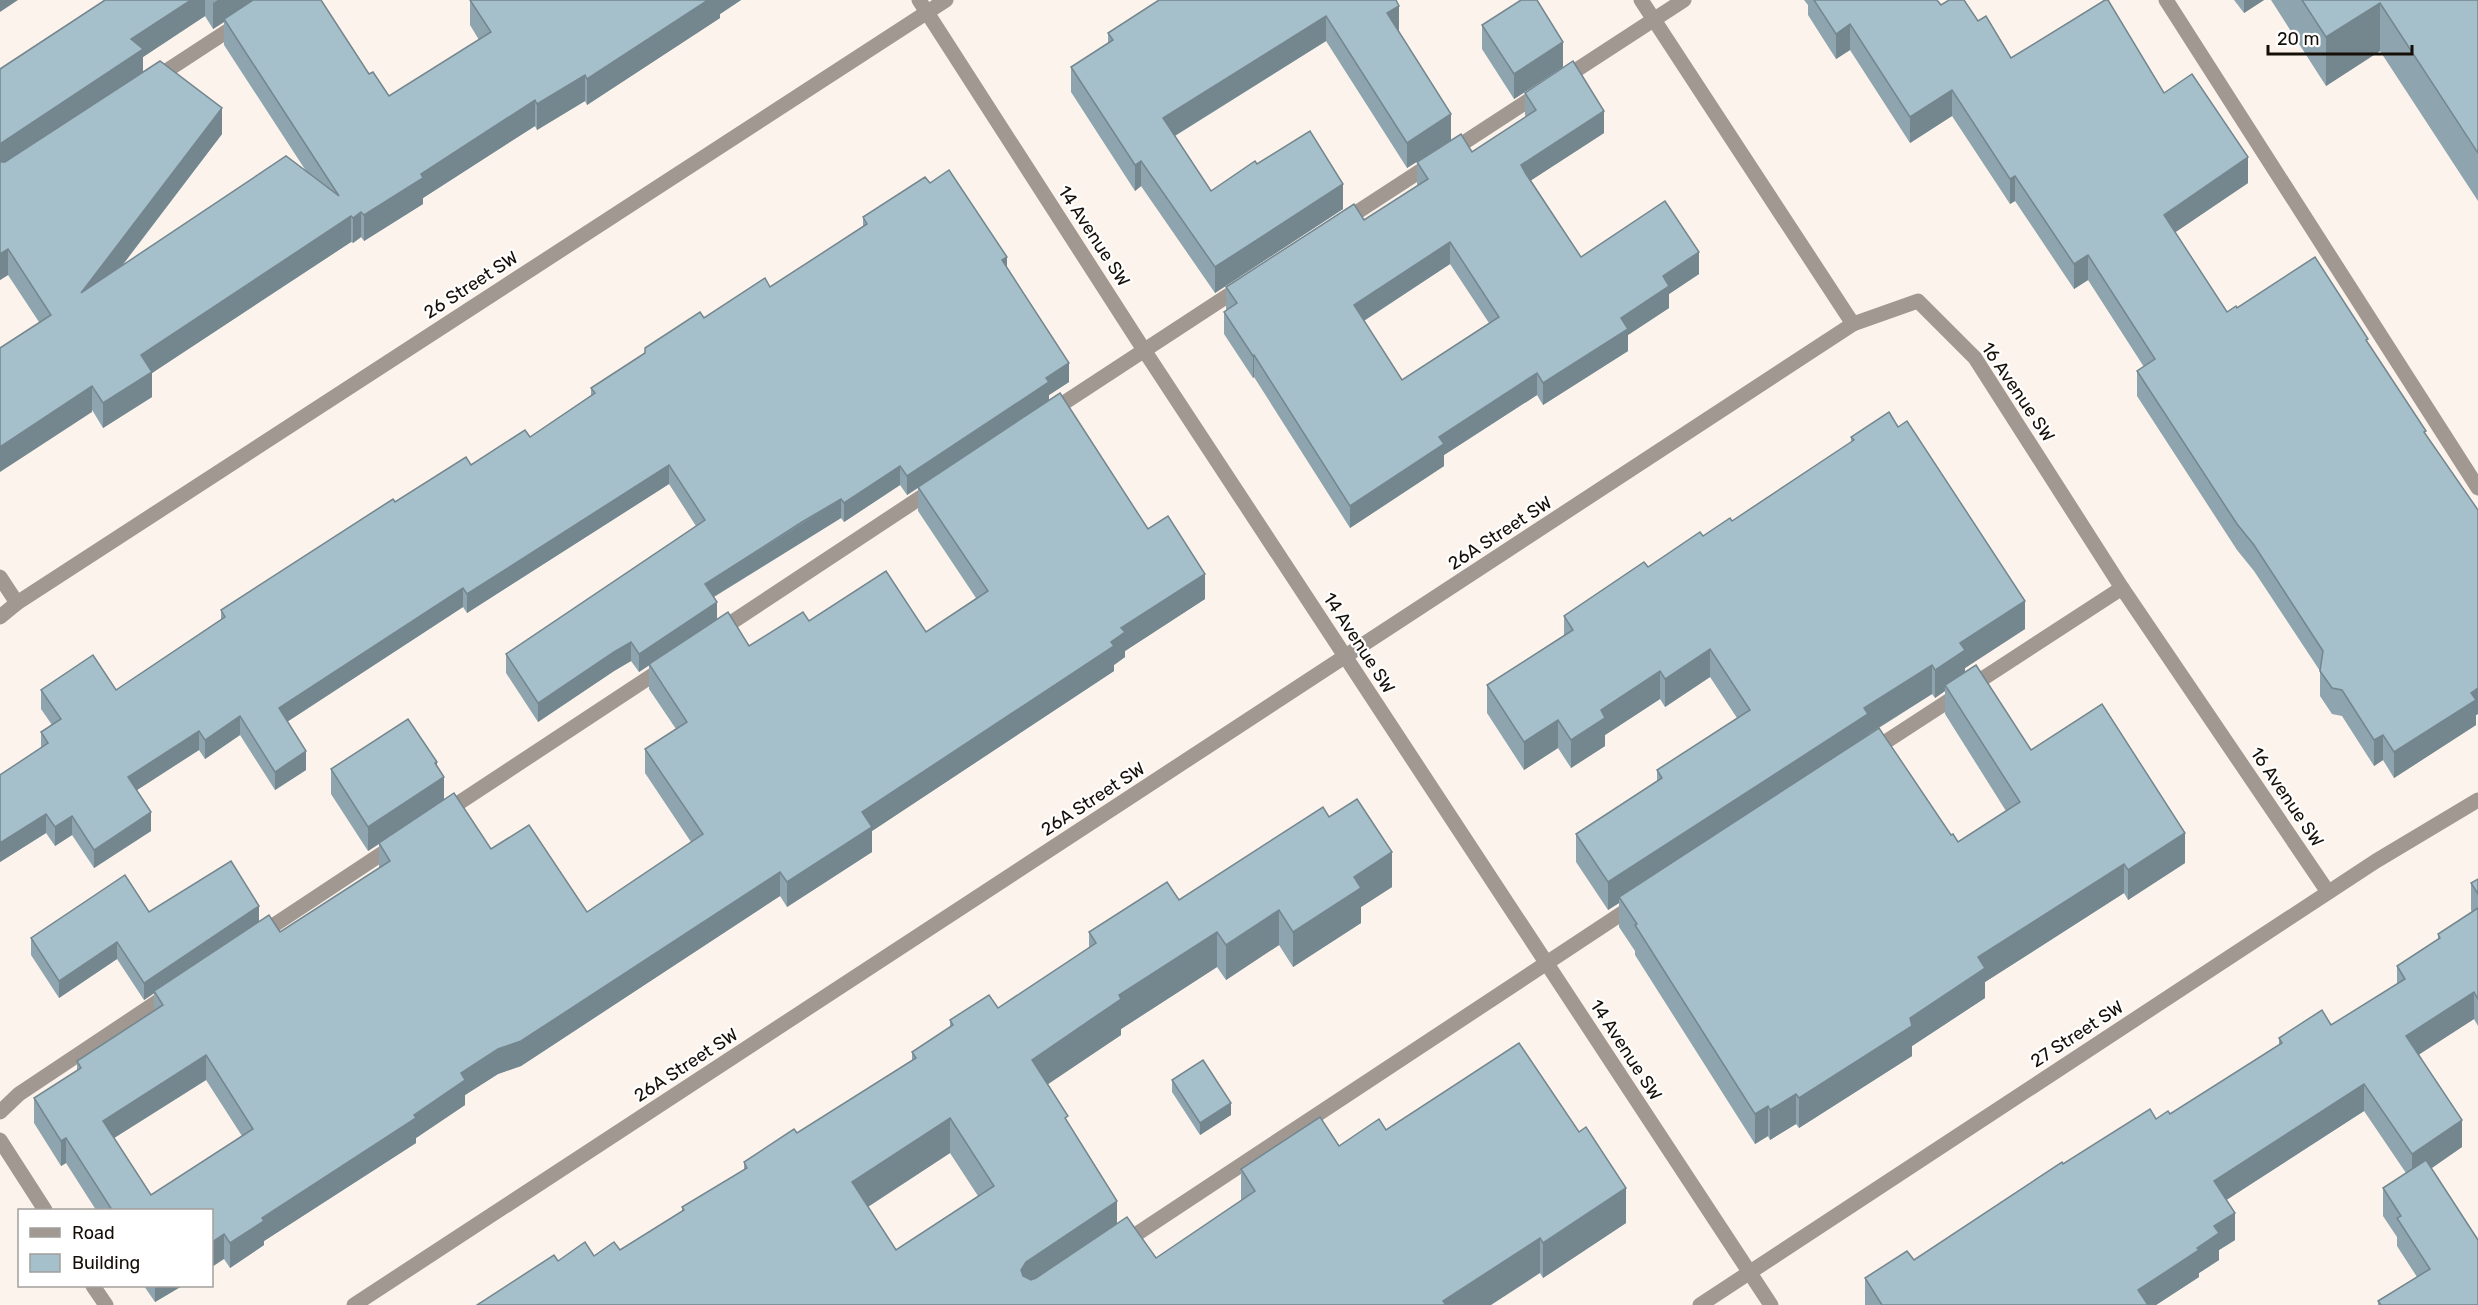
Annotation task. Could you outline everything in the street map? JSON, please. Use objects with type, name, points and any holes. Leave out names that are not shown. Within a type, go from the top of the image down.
[{"type":"street","points":[[137,90],[275,0]]},
{"type":"street","name":"26 Street SW","points":[[0,617],[17,603],[923,6],[946,0]]},
{"type":"street","points":[[1641,0],[1852,324]]},
{"type":"street","points":[[1331,228],[1684,0]]},
{"type":"street","points":[[2166,0],[2478,488]]},
{"type":"street","name":"14 Avenue SW","points":[[923,6],[1345,658],[1771,1305]]},
{"type":"street","points":[[1035,422],[1251,280]]},
{"type":"street","name":"16 Avenue SW","points":[[1852,324],[1918,302],[1975,358],[2122,588],[2328,892]]},
{"type":"street","name":"26A Street SW","points":[[354,1305],[1852,324]]},
{"type":"street","points":[[706,639],[945,481]]},
{"type":"street","points":[[0,577],[17,603]]},
{"type":"street","points":[[1852,763],[2122,588]]},
{"type":"street","name":"26 Street SW","points":[[0,610],[17,603]]},
{"type":"street","points":[[437,817],[676,659]]},
{"type":"street","name":"27 Street SW","points":[[1700,1305],[2328,892],[2478,800]]},
{"type":"street","points":[[248,942],[407,837]]},
{"type":"street","points":[[1110,1252],[1653,893]]},
{"type":"street","points":[[0,1112],[19,1094],[188,982]]},
{"type":"street","points":[[0,1140],[44,1209]]},
{"type":"street","points":[[94,1287],[106,1305]]},
{"type":"building","points":[[105,0],[191,0],[131,39],[143,49],[0,144],[0,69]]},
{"type":"building","points":[[253,0],[321,0],[369,74],[373,72],[389,96],[491,32],[470,0],[708,0],[587,79],[585,75],[537,104],[535,100],[421,174],[423,178],[364,215],[361,212],[353,218],[351,216],[141,355],[152,372],[103,403],[92,386],[0,447],[0,348],[51,315],[8,249],[0,254],[0,162],[5,162],[160,61],[222,108],[81,293],[286,156],[339,196],[224,19]]},
{"type":"building","points":[[1159,0],[1396,0],[1399,6],[1387,13],[1451,114],[1407,143],[1326,16],[1163,118],[1211,191],[1255,161],[1257,164],[1310,131],[1343,184],[1215,267],[1141,161],[1135,165],[1071,67],[1113,40],[1108,33]]},
{"type":"building","points":[[1521,0],[1537,0],[1563,42],[1514,74],[1482,25]]},
{"type":"building","points":[[1814,0],[1937,0],[1941,5],[1949,0],[1964,0],[1978,21],[1986,16],[2011,58],[2108,0],[2164,93],[2192,74],[2248,157],[2164,215],[2227,312],[2236,306],[2237,308],[2315,257],[2368,339],[2366,340],[2426,431],[2424,432],[2478,510],[2478,688],[2471,693],[2476,700],[2394,752],[2383,735],[2374,740],[2342,690],[2332,688],[2320,671],[2323,651],[2137,371],[2155,359],[2088,255],[2074,264],[2015,176],[2010,179],[1952,90],[1910,117],[1850,24],[1836,34]]},
{"type":"building","points":[[2302,0],[2478,0],[2478,153],[2380,3],[2326,37]]},
{"type":"building","points":[[1573,61],[1604,111],[1521,165],[1581,257],[1665,201],[1699,252],[1663,276],[1669,286],[1621,318],[1628,329],[1543,383],[1537,373],[1439,437],[1444,444],[1350,506],[1224,312],[1237,303],[1226,287],[1354,204],[1364,220],[1428,179],[1417,162],[1461,134],[1472,152],[1536,110],[1525,93]],"holes":[[[1450,242],[1499,317],[1402,380],[1354,305]]]},
{"type":"building","points":[[949,170],[1007,257],[1002,260],[1069,363],[1046,378],[1049,382],[907,476],[900,466],[844,503],[841,499],[802,522],[705,584],[717,602],[639,654],[631,642],[538,703],[506,654],[705,520],[669,465],[467,594],[463,588],[279,708],[306,751],[275,772],[240,716],[205,740],[199,731],[128,777],[151,812],[94,850],[72,816],[55,827],[46,814],[0,843],[0,775],[48,743],[41,732],[61,719],[41,690],[93,655],[116,690],[225,617],[221,610],[393,499],[395,502],[466,457],[471,465],[525,430],[530,437],[595,393],[591,388],[645,353],[645,348],[700,312],[704,318],[765,278],[770,287],[867,224],[863,217],[925,177],[930,183]]},
{"type":"building","points":[[1060,393],[1148,529],[1168,516],[1205,574],[1121,628],[1125,632],[1111,642],[1114,646],[862,812],[872,827],[787,882],[780,872],[521,1041],[498,1049],[461,1073],[465,1080],[414,1115],[416,1118],[262,1218],[264,1221],[230,1243],[224,1234],[213,1241],[213,1209],[111,1209],[66,1138],[61,1141],[34,1098],[81,1068],[77,1061],[163,1005],[154,991],[269,915],[280,932],[390,861],[379,843],[454,793],[491,849],[529,825],[587,912],[703,834],[645,749],[687,722],[649,664],[728,612],[749,646],[803,612],[809,621],[886,571],[926,632],[988,591],[918,487]],"holes":[[[206,1055],[253,1129],[151,1195],[103,1121]]]},
{"type":"building","points":[[1889,412],[1898,427],[1907,421],[2025,601],[1960,643],[1965,650],[1935,670],[1932,665],[1864,708],[1868,714],[1608,882],[1576,834],[1662,778],[1657,770],[1750,710],[1710,649],[1665,679],[1660,671],[1601,710],[1605,718],[1571,740],[1558,720],[1524,742],[1487,685],[1573,630],[1564,616],[1644,562],[1648,567],[1700,532],[1703,536],[1730,518],[1732,521],[1854,440],[1851,437]]},
{"type":"building","points":[[1976,665],[2031,750],[2102,704],[2185,833],[2128,870],[2124,864],[1978,957],[1985,968],[1910,1018],[1912,1026],[1799,1098],[1796,1094],[1770,1110],[1768,1106],[1755,1114],[1619,897],[1879,728],[1958,842],[2020,802],[1945,685]]},
{"type":"building","points":[[408,719],[437,762],[435,763],[444,777],[368,827],[331,769]]},
{"type":"building","points":[[1357,799],[1392,852],[1354,877],[1361,888],[1293,932],[1279,910],[1226,945],[1217,932],[1119,995],[1121,999],[1032,1060],[1068,1116],[1065,1118],[1117,1201],[1026,1262],[1021,1270],[1023,1276],[1031,1280],[1036,1278],[1127,1217],[1156,1258],[1255,1191],[1241,1169],[1320,1117],[1339,1146],[1379,1119],[1386,1130],[1519,1043],[1579,1132],[1586,1127],[1626,1188],[1543,1243],[1540,1238],[1443,1301],[1446,1305],[477,1305],[554,1255],[558,1261],[585,1242],[594,1256],[614,1242],[620,1250],[684,1210],[682,1207],[747,1168],[744,1162],[794,1129],[797,1133],[916,1058],[912,1052],[953,1025],[950,1020],[989,995],[998,1008],[1096,943],[1089,932],[1167,882],[1179,900],[1323,807],[1329,817]],"holes":[[[950,1118],[994,1186],[896,1250],[852,1182]]]},
{"type":"building","points":[[231,861],[259,906],[144,983],[117,942],[59,981],[31,938],[125,875],[149,912]]},
{"type":"building","points":[[2478,879],[2478,894],[2471,883]]},
{"type":"building","points":[[2478,908],[2478,999],[2474,992],[2406,1036],[2462,1120],[2412,1154],[2364,1084],[2214,1181],[2235,1213],[2214,1226],[2219,1233],[2197,1248],[2199,1250],[2138,1290],[2148,1305],[1882,1305],[1865,1278],[1907,1251],[1914,1260],[2062,1162],[2063,1164],[2150,1109],[2156,1119],[2168,1111],[2170,1114],[2282,1043],[2279,1038],[2322,1010],[2331,1025],[2405,979],[2397,966],[2440,938],[2438,934]]},
{"type":"building","points":[[1203,1060],[1231,1103],[1200,1123],[1172,1080]]},
{"type":"building","points":[[2426,1160],[2478,1240],[2478,1305],[2381,1305],[2378,1301],[2430,1269],[2397,1218],[2401,1216],[2383,1188]]}]
